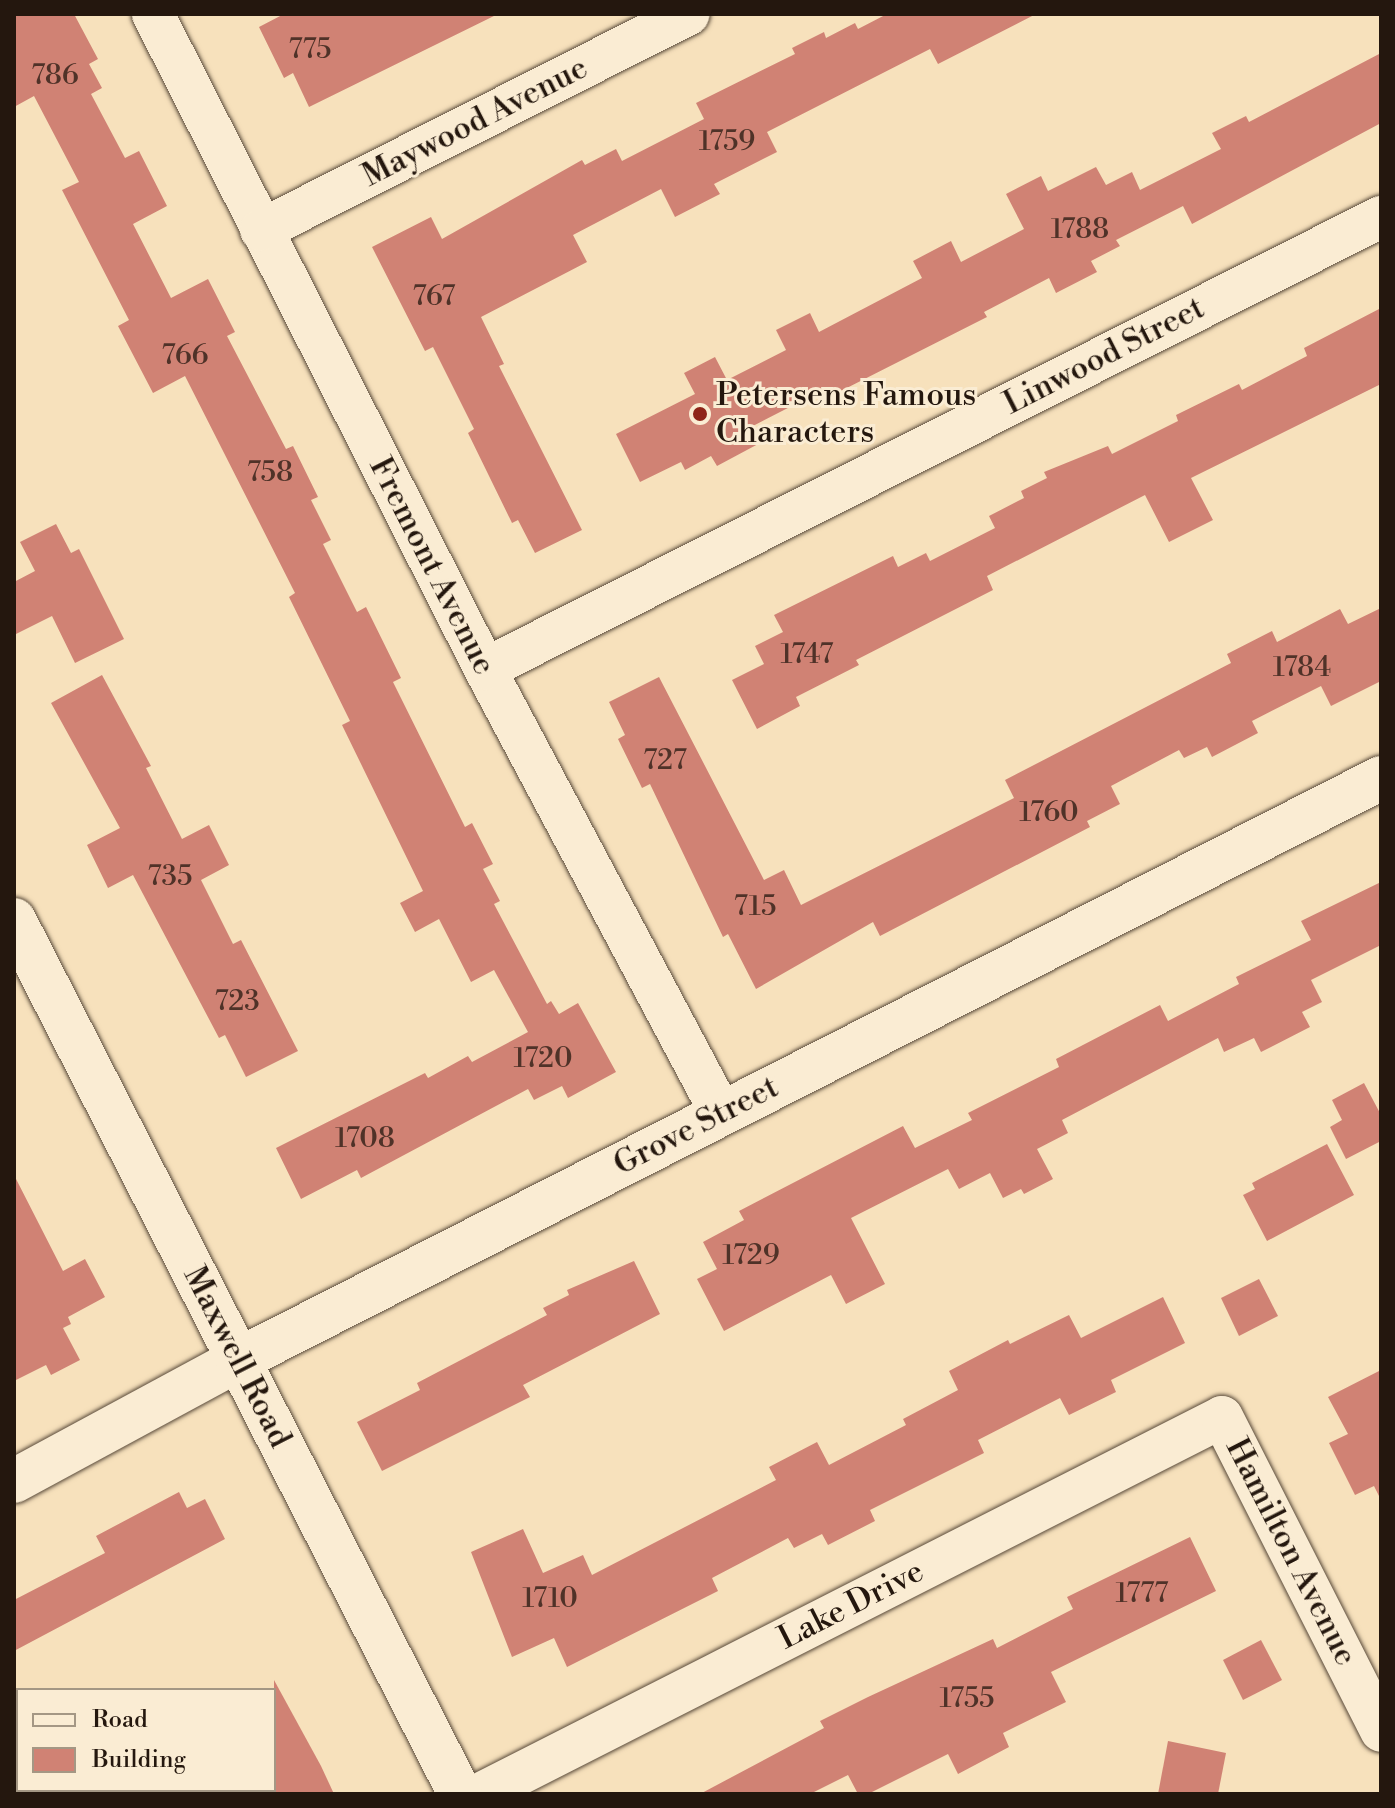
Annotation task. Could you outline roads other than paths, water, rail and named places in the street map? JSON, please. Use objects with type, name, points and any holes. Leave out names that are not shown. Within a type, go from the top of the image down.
[{"type":"street","name":"Fremont Avenue","points":[[153,14],[485,669],[721,1113]]},
{"type":"street","name":"Maywood Avenue","points":[[261,230],[688,14]]},
{"type":"street","name":"Linwood Street","points":[[485,669],[1381,217]]},
{"type":"street","name":"Grove Street","points":[[14,1481],[238,1360],[1381,778]]},
{"type":"street","name":"Maxwell Road","points":[[14,920],[460,1794]]},
{"type":"street","name":"Hamilton Avenue","points":[[1222,1417],[1381,1731]]},
{"type":"street","name":"Lake Drive","points":[[480,1794],[1222,1417]]},
{"type":"place","name":"Petersens Famous Characters","points":[[700,414]]}]
